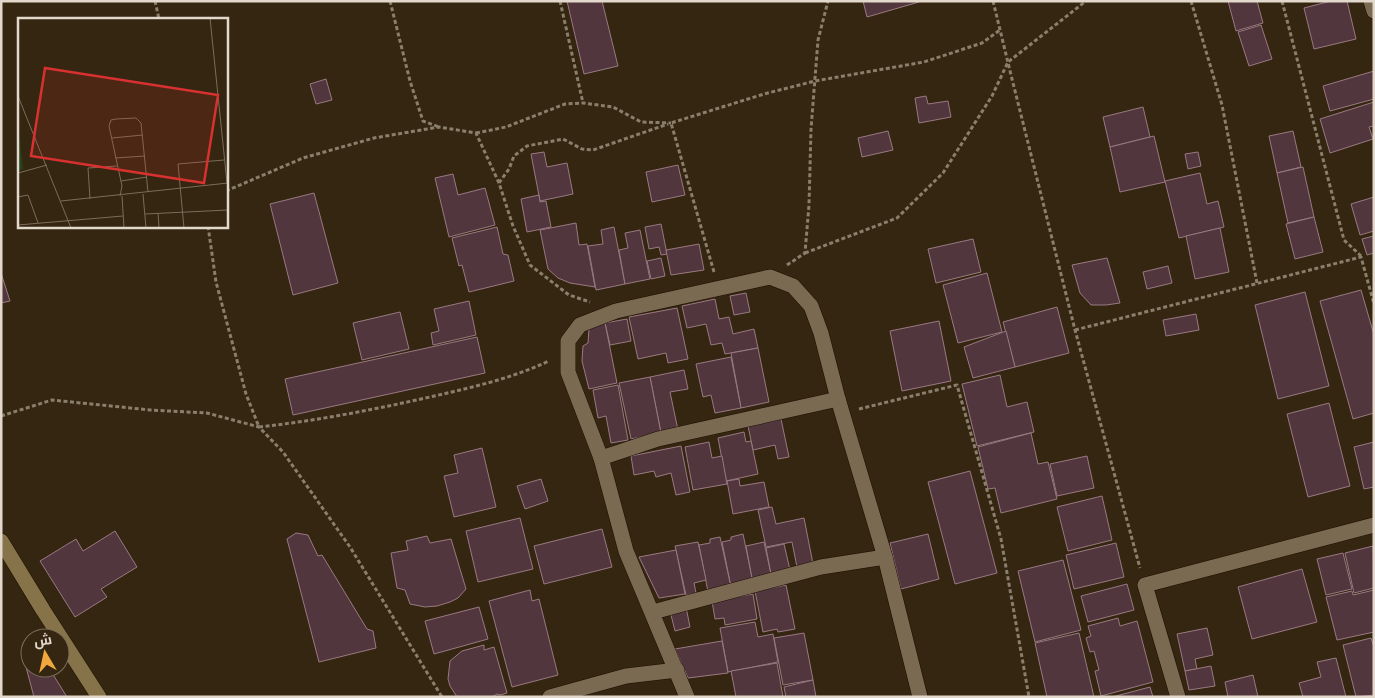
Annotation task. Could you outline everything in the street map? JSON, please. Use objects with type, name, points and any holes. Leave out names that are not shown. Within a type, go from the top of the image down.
[{"type":"street","points":[[1371,1],[1374,11]]},
{"type":"street","points":[[687,697],[653,612],[626,552],[601,458],[568,372],[568,341],[580,325],[616,311],[770,277],[793,286],[811,306],[821,333],[840,406],[885,557],[920,697]]},
{"type":"street","points":[[601,458],[658,439],[840,406]]},
{"type":"street","points":[[1178,697],[1145,585],[1374,525]]},
{"type":"street","points":[[1,541],[99,697]]},
{"type":"street","points":[[653,612],[821,567],[885,557]]},
{"type":"street","points":[[550,697],[626,676],[677,670]]},
{"type":"path","points":[[155,1],[159,18]]},
{"type":"path","points":[[390,1],[410,81],[423,121],[439,127],[476,133],[506,127],[565,104],[583,103],[613,107],[641,122],[671,123]]},
{"type":"path","points":[[560,1],[583,103]]},
{"type":"path","points":[[805,253],[809,205],[811,129],[818,40],[828,1]]},
{"type":"path","points":[[994,1],[1075,330],[1145,585]]},
{"type":"path","points":[[770,277],[805,253],[897,218],[943,173],[992,96],[1008,62],[1086,1]]},
{"type":"path","points":[[1190,1],[1222,105],[1257,284]]},
{"type":"path","points":[[1282,1],[1344,240],[1361,257],[1374,304]]},
{"type":"path","points":[[499,183],[509,169],[514,156],[527,146],[563,139],[582,149],[593,150],[764,94],[815,81],[924,62],[982,44],[1000,30]]},
{"type":"path","points":[[671,123],[714,272],[729,286]]},
{"type":"path","points":[[228,190],[303,158],[374,138],[439,127]]},
{"type":"path","points":[[476,133],[499,183],[530,265],[569,295],[616,311]]},
{"type":"path","points":[[208,228],[216,282],[246,394],[259,427],[283,452],[350,548],[442,697]]},
{"type":"path","points":[[1075,330],[1361,257]]},
{"type":"path","points":[[1,416],[52,400],[150,410],[207,413],[259,427],[350,414],[484,385],[523,374],[557,358],[568,341]]},
{"type":"path","points":[[840,406],[957,384],[1001,539],[1029,697]]},
{"type":"building","points":[[567,1],[602,1],[618,66],[584,74]]},
{"type":"building","points":[[863,1],[919,1],[919,2],[867,17]]},
{"type":"building","points":[[1228,1],[1257,1],[1263,23],[1236,31]]},
{"type":"building","points":[[1331,1],[1347,1],[1356,39],[1314,49],[1304,8]]},
{"type":"building","points":[[1261,25],[1272,59],[1249,66],[1238,32]]},
{"type":"building","points":[[1374,71],[1374,99],[1330,111],[1323,86]]},
{"type":"building","points":[[326,79],[332,100],[316,104],[310,84]]},
{"type":"building","points":[[926,96],[928,104],[948,101],[951,117],[919,123],[915,98]]},
{"type":"building","points":[[1374,102],[1374,126],[1369,127],[1373,139],[1330,153],[1320,119]]},
{"type":"building","points":[[1143,107],[1150,137],[1110,147],[1103,117]]},
{"type":"building","points":[[888,131],[893,150],[862,157],[858,138]]},
{"type":"building","points":[[1293,131],[1301,167],[1277,173],[1269,136]]},
{"type":"building","points":[[1154,136],[1165,182],[1120,192],[1110,147]]},
{"type":"building","points":[[544,152],[547,167],[567,163],[573,194],[540,201],[531,154]]},
{"type":"building","points":[[1198,152],[1201,166],[1188,169],[1185,154]]},
{"type":"building","points":[[678,165],[685,195],[652,202],[646,172]]},
{"type":"building","points":[[1303,167],[1314,217],[1288,223],[1277,173]]},
{"type":"building","points":[[1200,173],[1207,204],[1218,201],[1224,227],[1179,238],[1165,181]]},
{"type":"building","points":[[453,174],[458,195],[485,188],[495,225],[449,237],[435,178]]},
{"type":"building","points":[[314,193],[338,283],[293,295],[270,204]]},
{"type":"building","points":[[539,195],[540,202],[546,201],[551,227],[527,232],[521,199]]},
{"type":"building","points":[[1374,197],[1374,231],[1360,235],[1351,204]]},
{"type":"building","points":[[1314,217],[1323,252],[1295,259],[1286,224]]},
{"type":"building","points":[[576,223],[579,245],[587,244],[595,287],[570,283],[558,278],[548,269],[540,230]]},
{"type":"building","points":[[661,224],[667,254],[661,255],[659,247],[649,249],[645,227]]},
{"type":"building","points":[[497,227],[503,254],[508,255],[514,281],[469,292],[462,265],[459,266],[452,238]]},
{"type":"building","points":[[614,227],[625,284],[596,290],[588,246],[603,244],[601,230]]},
{"type":"building","points":[[1220,228],[1229,272],[1195,279],[1186,236]]},
{"type":"building","points":[[640,230],[650,279],[625,284],[619,250],[628,248],[625,233]]},
{"type":"building","points":[[1374,236],[1374,253],[1367,255],[1362,239]]},
{"type":"building","points":[[973,239],[981,272],[936,283],[928,249]]},
{"type":"building","points":[[699,244],[704,270],[671,275],[666,250]]},
{"type":"building","points":[[661,258],[665,276],[651,279],[647,261]]},
{"type":"building","points":[[1107,258],[1120,303],[1091,305],[1080,293],[1072,265]]},
{"type":"building","points":[[1168,266],[1172,283],[1147,289],[1143,272]]},
{"type":"building","points":[[1,273],[10,301],[1,303]]},
{"type":"building","points":[[987,273],[1002,332],[958,343],[943,285]]},
{"type":"building","points":[[1361,290],[1374,335],[1374,413],[1353,419],[1320,301]]},
{"type":"building","points":[[1305,292],[1329,386],[1278,399],[1255,305]]},
{"type":"building","points":[[746,293],[750,312],[734,315],[730,296]]},
{"type":"building","points":[[715,299],[719,319],[729,317],[733,334],[754,329],[758,348],[725,354],[722,343],[711,345],[706,324],[687,328],[682,306]]},
{"type":"building","points":[[469,301],[476,335],[433,345],[431,333],[439,331],[434,309]]},
{"type":"building","points":[[1057,307],[1069,353],[1015,367],[1003,322]]},
{"type":"building","points":[[677,308],[688,359],[668,363],[666,353],[638,359],[629,317]]},
{"type":"building","points":[[400,312],[409,349],[362,360],[353,323]]},
{"type":"building","points":[[1196,314],[1199,330],[1166,336],[1163,320]]},
{"type":"building","points":[[627,319],[631,341],[610,345],[605,323]]},
{"type":"building","points":[[939,321],[951,381],[902,391],[890,331]]},
{"type":"building","points":[[605,323],[617,383],[589,389],[582,361],[583,346],[588,343],[589,328]]},
{"type":"building","points":[[1006,331],[1015,367],[973,378],[964,347]]},
{"type":"building","points":[[477,337],[485,373],[293,415],[285,379]]},
{"type":"building","points":[[758,348],[769,402],[741,408],[731,353]]},
{"type":"building","points":[[731,357],[741,408],[715,413],[711,395],[703,397],[696,364]]},
{"type":"building","points":[[684,370],[688,389],[670,392],[678,430],[661,433],[650,377]]},
{"type":"building","points":[[1000,375],[1007,407],[1027,402],[1034,432],[977,446],[962,384]]},
{"type":"building","points":[[650,377],[661,433],[631,439],[619,383]]},
{"type":"building","points":[[618,385],[628,440],[611,443],[606,416],[598,418],[593,390]]},
{"type":"building","points":[[1329,403],[1350,486],[1308,497],[1287,414]]},
{"type":"building","points":[[781,419],[789,457],[778,459],[775,445],[753,450],[748,426]]},
{"type":"building","points":[[744,432],[746,442],[751,441],[758,474],[726,481],[718,438]]},
{"type":"building","points":[[1031,433],[1038,464],[1048,462],[1057,499],[1001,513],[995,488],[988,489],[978,447]]},
{"type":"building","points":[[709,442],[712,458],[722,456],[727,484],[693,490],[685,447]]},
{"type":"building","points":[[1374,442],[1374,487],[1364,489],[1354,447]]},
{"type":"building","points":[[681,446],[690,492],[676,495],[671,473],[656,477],[654,471],[634,475],[631,456]]},
{"type":"building","points":[[482,448],[496,507],[454,517],[444,476],[458,473],[454,455]]},
{"type":"building","points":[[1087,456],[1094,488],[1057,496],[1050,464]]},
{"type":"building","points":[[970,471],[997,573],[955,584],[928,482]]},
{"type":"building","points":[[541,479],[548,501],[525,509],[517,486]]},
{"type":"building","points":[[739,479],[740,486],[764,482],[769,507],[733,514],[727,481]]},
{"type":"building","points":[[1102,496],[1112,540],[1068,551],[1057,507]]},
{"type":"building","points":[[772,507],[776,524],[804,518],[813,564],[797,567],[792,542],[766,547],[758,510]]},
{"type":"building","points":[[520,518],[533,569],[478,582],[466,531]]},
{"type":"building","points":[[602,529],[612,567],[544,584],[534,546]]},
{"type":"building","points":[[115,531],[137,567],[101,589],[107,597],[75,617],[40,561],[76,539],[83,551]]},
{"type":"building","points":[[296,533],[308,535],[318,556],[322,555],[367,629],[373,631],[376,648],[319,662],[287,539]]},
{"type":"building","points":[[743,534],[753,582],[731,587],[722,542]]},
{"type":"building","points":[[928,534],[939,579],[901,589],[890,543]]},
{"type":"building","points":[[427,536],[430,543],[451,539],[466,589],[458,598],[450,602],[425,607],[410,604],[405,590],[397,588],[391,553],[408,550],[406,541]]},
{"type":"building","points":[[720,537],[731,587],[708,592],[699,545],[710,543],[710,539]]},
{"type":"building","points":[[698,542],[706,580],[694,583],[696,593],[686,595],[675,546]]},
{"type":"building","points":[[764,542],[771,574],[752,578],[746,546]]},
{"type":"building","points":[[1116,543],[1124,577],[1074,589],[1066,555]]},
{"type":"building","points":[[784,544],[790,570],[771,574],[766,548]]},
{"type":"building","points":[[1373,546],[1374,588],[1354,593],[1345,553]]},
{"type":"building","points":[[676,550],[685,594],[659,598],[639,557]]},
{"type":"building","points":[[1343,553],[1352,589],[1326,595],[1317,559]]},
{"type":"building","points":[[1063,560],[1081,630],[1035,642],[1018,571]]},
{"type":"building","points":[[1302,569],[1317,622],[1252,639],[1238,587]]},
{"type":"building","points":[[1127,584],[1134,610],[1088,622],[1081,596]]},
{"type":"building","points":[[786,585],[795,629],[778,632],[777,629],[763,632],[755,591]]},
{"type":"building","points":[[530,590],[532,601],[539,599],[558,675],[512,687],[489,601]]},
{"type":"building","points":[[1374,590],[1374,632],[1337,640],[1326,597],[1352,591],[1353,595]]},
{"type":"building","points":[[753,594],[757,619],[725,625],[724,618],[715,619],[712,601]]},
{"type":"building","points":[[479,607],[488,639],[434,654],[425,621]]},
{"type":"building","points":[[686,607],[690,627],[675,631],[670,611]]},
{"type":"building","points":[[1118,618],[1120,626],[1137,621],[1153,682],[1101,696],[1095,671],[1099,670],[1094,651],[1090,652],[1086,638],[1091,636],[1088,626]]},
{"type":"building","points":[[755,622],[758,637],[773,634],[778,662],[728,672],[720,628]]},
{"type":"building","points":[[1207,628],[1213,655],[1195,659],[1197,669],[1185,671],[1177,634]]},
{"type":"building","points":[[804,633],[813,680],[783,685],[774,638]]},
{"type":"building","points":[[1079,633],[1094,697],[1047,697],[1035,643]]},
{"type":"building","points":[[1371,638],[1374,647],[1374,695],[1356,697],[1343,645]]},
{"type":"building","points":[[722,641],[728,673],[688,678],[675,649]]},
{"type":"building","points":[[484,645],[484,650],[494,647],[507,693],[497,694],[492,697],[457,697],[448,679],[450,661],[462,651]]},
{"type":"building","points":[[1336,658],[1346,697],[1303,697],[1299,683],[1321,677],[1317,662]]},
{"type":"building","points":[[777,663],[783,697],[736,697],[731,671]]},
{"type":"building","points":[[1211,666],[1215,686],[1189,690],[1185,671]]},
{"type":"building","points":[[1253,675],[1258,697],[1228,697],[1225,682]]},
{"type":"building","points":[[29,678],[55,678],[67,697],[34,697]]},
{"type":"building","points":[[813,680],[816,697],[786,697],[784,687]]},
{"type":"building","points":[[1150,687],[1153,697],[1112,697]]}]
